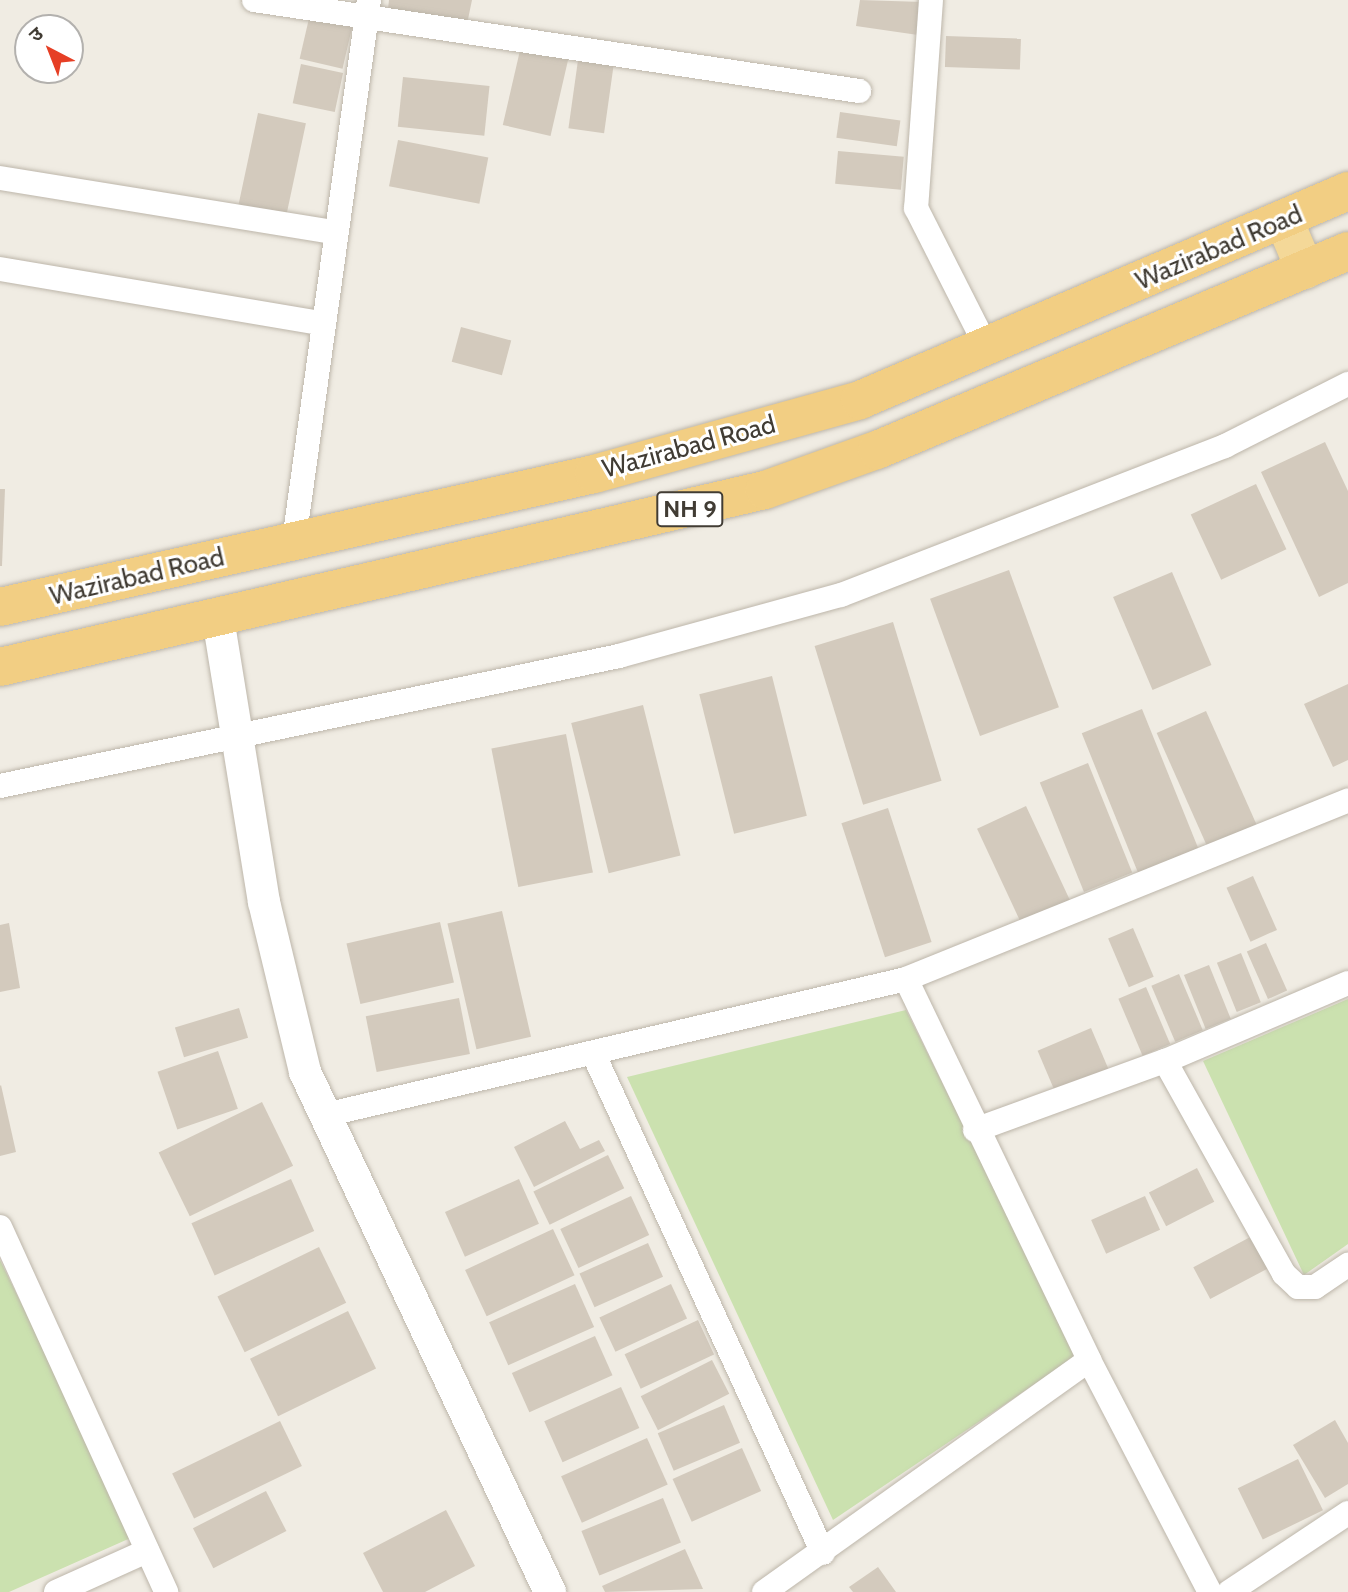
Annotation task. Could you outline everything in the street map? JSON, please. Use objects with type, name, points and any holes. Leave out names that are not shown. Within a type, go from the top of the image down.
[{"type":"highway","name":"Wazirabad Road","points":[[0,607],[594,474],[860,400],[1348,191]]},
{"type":"highway","name":"Wazirabad Road","points":[[0,667],[765,490],[877,450],[1348,251]]},
{"type":"main road","points":[[1284,220],[1305,270]]},
{"type":"street","points":[[254,0],[368,7],[859,91]]},
{"type":"street","points":[[932,0],[916,208],[986,346]]},
{"type":"street","points":[[294,541],[320,323],[368,7]]},
{"type":"street","points":[[0,178],[334,232]]},
{"type":"street","points":[[0,269],[320,323]]},
{"type":"street","points":[[0,786],[619,656],[841,595],[1225,446],[1348,384]]},
{"type":"street","points":[[218,618],[264,902],[306,1072],[550,1592]]},
{"type":"street","points":[[325,1115],[594,1055],[906,979],[1348,800]]},
{"type":"street","points":[[906,979],[975,1130],[1088,1360],[1210,1592]]},
{"type":"street","points":[[975,1130],[1165,1061],[1348,983]]},
{"type":"street","points":[[594,1055],[823,1553]]},
{"type":"street","points":[[1165,1061],[1284,1274],[1298,1287],[1315,1287],[1348,1265]]},
{"type":"street","points":[[0,1227],[166,1592]]},
{"type":"street","points":[[764,1592],[823,1553],[1088,1360]]},
{"type":"street","points":[[1228,1592],[1348,1513]]},
{"type":"street","points":[[57,1592],[147,1551]]},
{"type":"green space","points":[[1348,999],[1348,1244],[1304,1275],[1203,1061]]},
{"type":"green space","points":[[906,1010],[1078,1355],[833,1520],[627,1077]]},
{"type":"green space","points":[[0,1260],[135,1536],[9,1592],[0,1592]]},
{"type":"building","points":[[389,0],[472,0],[467,24],[388,9]]},
{"type":"building","points":[[860,0],[923,2],[918,35],[856,26]]},
{"type":"building","points":[[310,14],[353,24],[343,69],[300,59]]},
{"type":"building","points":[[946,36],[1021,39],[1020,70],[945,67]]},
{"type":"building","points":[[521,46],[569,57],[551,136],[503,125]]},
{"type":"building","points":[[579,53],[615,58],[604,133],[568,128]]},
{"type":"building","points":[[301,64],[343,73],[335,112],[293,103]]},
{"type":"building","points":[[403,77],[490,86],[484,136],[398,127]]},
{"type":"building","points":[[840,112],[900,120],[897,146],[836,138]]},
{"type":"building","points":[[258,113],[306,123],[286,216],[238,206]]},
{"type":"building","points":[[398,140],[488,158],[479,204],[389,186]]},
{"type":"building","points":[[838,151],[904,157],[901,190],[835,184]]},
{"type":"building","points":[[461,327],[511,340],[502,375],[452,362]]},
{"type":"building","points":[[1325,442],[1348,491],[1348,583],[1319,597],[1261,472]]},
{"type":"building","points":[[1256,484],[1286,549],[1221,580],[1191,514]]},
{"type":"building","points":[[0,489],[5,489],[2,566],[0,566]]},
{"type":"building","points":[[1009,570],[1059,707],[980,736],[930,599]]},
{"type":"building","points":[[1172,572],[1211,665],[1153,690],[1113,597]]},
{"type":"building","points":[[893,622],[942,781],[863,805],[815,646]]},
{"type":"building","points":[[772,676],[807,816],[734,834],[699,694]]},
{"type":"building","points":[[1348,684],[1348,760],[1333,767],[1304,704]]},
{"type":"building","points":[[643,705],[680,855],[609,873],[571,723]]},
{"type":"building","points":[[1142,709],[1199,850],[1139,874],[1082,733]]},
{"type":"building","points":[[1206,711],[1256,824],[1207,846],[1157,733]]},
{"type":"building","points":[[566,734],[593,872],[518,887],[491,749]]},
{"type":"building","points":[[1088,763],[1132,872],[1084,892],[1040,782]]},
{"type":"building","points":[[1026,806],[1071,903],[1022,926],[977,829]]},
{"type":"building","points":[[888,808],[932,942],[885,957],[841,823]]},
{"type":"building","points":[[1253,876],[1277,930],[1251,942],[1227,888]]},
{"type":"building","points":[[502,911],[531,1037],[476,1049],[447,924]]},
{"type":"building","points":[[440,922],[454,982],[360,1004],[346,944]]},
{"type":"building","points":[[9,923],[20,988],[0,992],[0,925]]},
{"type":"building","points":[[1133,928],[1154,977],[1129,987],[1108,939]]},
{"type":"building","points":[[1266,943],[1287,991],[1268,999],[1247,952]]},
{"type":"building","points":[[1241,953],[1261,1002],[1237,1012],[1217,963]]},
{"type":"building","points":[[1209,965],[1231,1019],[1206,1029],[1184,975]]},
{"type":"building","points":[[1179,974],[1203,1030],[1175,1042],[1151,986]]},
{"type":"building","points":[[1146,987],[1170,1044],[1143,1056],[1118,999]]},
{"type":"building","points":[[459,998],[470,1054],[377,1072],[366,1016]]},
{"type":"building","points":[[239,1008],[248,1038],[184,1057],[175,1028]]},
{"type":"building","points":[[1091,1028],[1111,1076],[1058,1099],[1038,1051]]},
{"type":"building","points":[[218,1051],[238,1109],[177,1130],[157,1072]]},
{"type":"building","points":[[0,1086],[16,1152],[0,1156]]},
{"type":"building","points":[[262,1102],[293,1166],[190,1216],[159,1152]]},
{"type":"building","points":[[565,1121],[580,1149],[599,1140],[605,1151],[534,1187],[514,1147]]},
{"type":"building","points":[[608,1155],[624,1188],[550,1225],[533,1191]]},
{"type":"building","points":[[1197,1168],[1214,1202],[1166,1226],[1149,1193]]},
{"type":"building","points":[[291,1179],[314,1231],[215,1275],[191,1223]]},
{"type":"building","points":[[519,1179],[539,1224],[465,1257],[445,1212]]},
{"type":"building","points":[[631,1196],[649,1235],[578,1268],[560,1229]]},
{"type":"building","points":[[1145,1196],[1160,1230],[1106,1254],[1091,1220]]},
{"type":"building","points":[[553,1229],[575,1275],[487,1316],[465,1270]]},
{"type":"building","points":[[1256,1234],[1273,1266],[1210,1299],[1193,1267]]},
{"type":"building","points":[[648,1243],[663,1277],[595,1307],[579,1274]]},
{"type":"building","points":[[319,1247],[346,1303],[245,1352],[217,1297]]},
{"type":"building","points":[[575,1284],[594,1327],[508,1365],[489,1322]]},
{"type":"building","points":[[671,1284],[687,1318],[615,1352],[599,1317]]},
{"type":"building","points":[[348,1311],[376,1369],[278,1416],[250,1359]]},
{"type":"building","points":[[698,1320],[714,1354],[641,1389],[625,1354]]},
{"type":"building","points":[[595,1336],[612,1375],[529,1412],[512,1373]]},
{"type":"building","points":[[712,1360],[729,1394],[658,1430],[641,1396]]},
{"type":"building","points":[[621,1387],[639,1428],[563,1462],[544,1421]]},
{"type":"building","points":[[724,1405],[740,1443],[674,1471],[658,1433]]},
{"type":"building","points":[[1335,1420],[1348,1443],[1348,1484],[1325,1498],[1293,1445]]},
{"type":"building","points":[[280,1421],[302,1466],[194,1519],[172,1474]]},
{"type":"building","points":[[647,1438],[668,1485],[582,1523],[561,1476]]},
{"type":"building","points":[[742,1448],[761,1491],[692,1522],[673,1479]]},
{"type":"building","points":[[1298,1459],[1323,1510],[1263,1540],[1238,1488]]},
{"type":"building","points":[[266,1491],[286,1531],[213,1568],[193,1528]]},
{"type":"building","points":[[663,1498],[681,1543],[599,1575],[581,1531]]},
{"type":"building","points":[[446,1510],[475,1566],[425,1592],[383,1592],[363,1553]]},
{"type":"building","points":[[685,1549],[703,1589],[605,1592],[602,1586]]},
{"type":"building","points":[[878,1567],[896,1592],[853,1592],[849,1587]]}]
